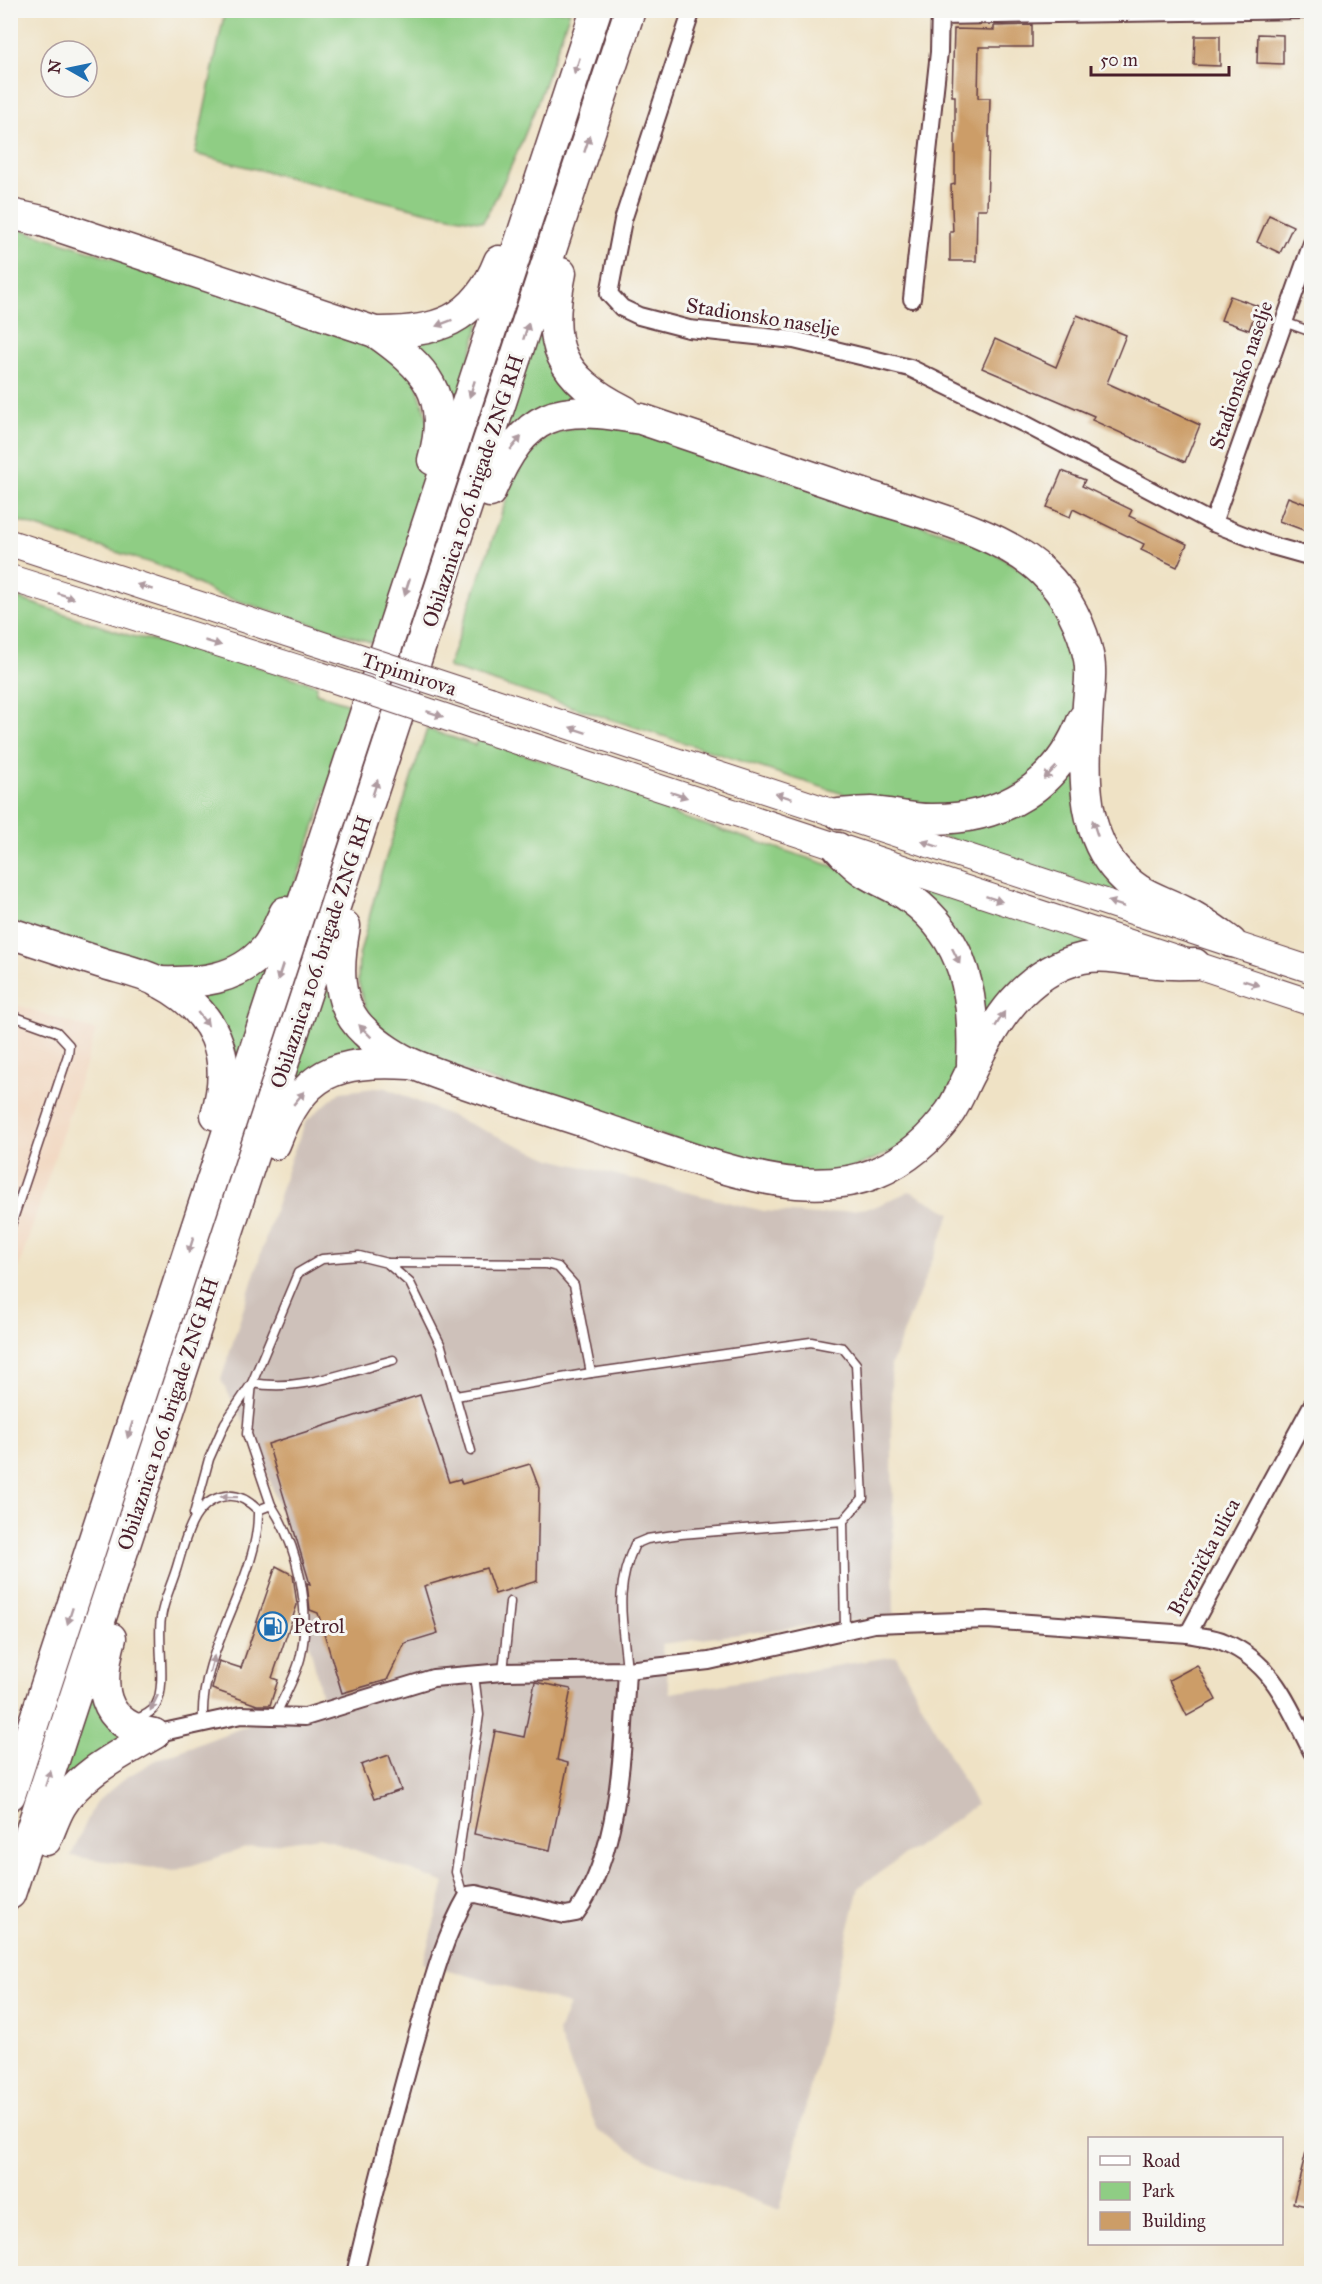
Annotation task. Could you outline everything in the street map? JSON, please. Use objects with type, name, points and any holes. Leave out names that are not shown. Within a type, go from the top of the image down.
[{"type":"highway","name":"Obilaznica 106. brigade ZNG RH","points":[[10,1795],[596,10]]},
{"type":"highway","name":"Obilaznica 106. brigade ZNG RH","points":[[10,1894],[630,10]]},
{"type":"highway","points":[[10,214],[42,221],[375,332],[410,333],[450,323],[470,308],[491,281],[508,238],[536,193]]},
{"type":"highway","points":[[569,200],[568,230],[554,304],[554,325],[559,348],[568,368],[582,385],[601,399],[641,419],[987,538],[1019,555],[1042,571],[1071,609],[1089,660],[1087,796],[1093,824],[1113,865],[1147,897],[1185,911],[1231,942]]},
{"type":"highway","points":[[375,332],[419,366],[432,384],[438,402],[438,445],[430,477],[425,532]]},
{"type":"highway","points":[[454,546],[480,513],[504,459],[519,438],[536,424],[558,414],[576,411],[599,412],[641,419]]},
{"type":"highway","points":[[839,814],[870,812],[932,819],[968,817],[1021,798],[1059,764],[1074,742],[1088,705]]},
{"type":"highway","points":[[838,848],[866,873],[886,882],[911,899],[929,915],[948,941],[967,981],[973,1004],[971,1069]]},
{"type":"highway","points":[[158,982],[212,980],[231,974],[246,965],[266,948],[318,858]]},
{"type":"highway","points":[[351,862],[350,900],[338,962],[340,987],[348,1011],[363,1031],[413,1064],[692,1158],[770,1179],[822,1184],[848,1181],[874,1174],[919,1147],[952,1109],[1001,1015],[1019,993],[1039,976],[1064,963],[1106,955],[1160,964],[1195,964]]},
{"type":"highway","points":[[10,933],[158,982],[189,1003],[206,1020],[220,1045],[224,1091],[211,1131],[207,1160],[209,1189]]},
{"type":"highway","points":[[238,1202],[261,1172],[291,1107],[302,1093],[325,1075],[343,1067],[368,1062],[413,1064]]},
{"type":"highway","points":[[123,1551],[120,1602],[104,1673],[104,1695],[110,1710],[121,1722],[135,1731],[154,1734]]},
{"type":"highway","points":[[10,1909],[27,1888],[57,1815],[67,1798],[78,1785],[107,1763],[154,1734]]},
{"type":"main road","name":"Trpimirova","points":[[10,543],[1311,969]]},
{"type":"main road","name":"Trpimirova","points":[[10,578],[320,675],[1311,1003]]},
{"type":"street","name":"Stadionsko naselje","points":[[692,10],[623,220],[609,294],[621,308],[639,316],[689,329],[794,340],[910,368],[1023,423],[1213,523],[1269,545],[1311,556]]},
{"type":"street","points":[[912,299],[939,52],[940,13],[1304,10]]},
{"type":"street","name":"Stadionsko naselje","points":[[1213,523],[1311,243]]},
{"type":"street","name":"Breznička ulica","points":[[1311,1405],[1188,1634],[1223,1641],[1252,1658],[1273,1678],[1311,1752]]},
{"type":"street","points":[[154,1734],[203,1721],[241,1715],[276,1714],[305,1717],[433,1678],[503,1672],[627,1671],[709,1661],[845,1629],[918,1621],[987,1620],[1188,1634]]},
{"type":"street","points":[[355,2274],[376,2183],[423,2017],[443,1950],[456,1915],[468,1895],[476,1894],[565,1915],[576,1913],[596,1878],[610,1830],[624,1734],[627,1671]]},
{"type":"lane","points":[[1284,321],[1311,332]]},
{"type":"lane","points":[[10,1015],[57,1032],[69,1045],[68,1055],[10,1228]]},
{"type":"lane","points":[[121,1722],[135,1720],[148,1714],[156,1705],[160,1688],[161,1617],[209,1459],[225,1423],[252,1383],[298,1273],[322,1259],[359,1256],[387,1263],[546,1264],[558,1267],[574,1285],[591,1372]]},
{"type":"lane","points":[[387,1263],[410,1283],[441,1346],[471,1451]]},
{"type":"lane","points":[[456,1396],[591,1372],[811,1342],[843,1348],[856,1364],[862,1498],[843,1521],[845,1629]]},
{"type":"lane","points":[[252,1383],[273,1387],[305,1384],[393,1360]]},
{"type":"lane","points":[[252,1383],[247,1434],[271,1505],[279,1516],[303,1586],[305,1619],[301,1657],[276,1714]]},
{"type":"lane","points":[[190,1526],[200,1508],[213,1498],[232,1495],[248,1500],[258,1510],[258,1526],[253,1548],[217,1646],[204,1693],[203,1721]]},
{"type":"lane","points":[[258,1510],[271,1505]]},
{"type":"lane","points":[[627,1671],[620,1589],[623,1569],[634,1544],[647,1539],[681,1534],[843,1521]]},
{"type":"lane","points":[[503,1672],[510,1602]]},
{"type":"lane","points":[[468,1895],[461,1889],[456,1872],[479,1715],[474,1674]]},
{"type":"shaded area","points":[[11,1003],[96,1031],[11,1291]]},
{"type":"shaded area","points":[[384,1087],[551,1159],[764,1211],[816,1215],[874,1207],[910,1191],[951,1213],[891,1365],[894,1615],[661,1644],[670,1693],[896,1656],[976,1805],[859,1887],[780,2210],[654,2163],[598,2131],[558,2033],[569,2004],[423,1963],[445,1883],[320,1837],[246,1848],[174,1871],[71,1856],[95,1803],[125,1778],[158,1759],[322,1698],[308,1638],[308,1591],[259,1449],[221,1380],[291,1158],[306,1121],[340,1092]]},
{"type":"green space","points":[[225,10],[570,11],[521,144],[483,222],[428,212],[195,154]]},
{"type":"green space","points":[[10,226],[366,337],[410,363],[434,440],[416,523],[377,644],[216,594],[167,568],[11,519]]},
{"type":"green space","points":[[484,305],[453,423],[408,339]]},
{"type":"green space","points":[[540,319],[587,397],[508,436],[502,435]]},
{"type":"green space","points":[[616,423],[984,546],[1054,591],[1085,680],[1064,751],[993,805],[893,810],[448,667],[514,478],[524,462],[545,440],[556,434],[581,426]]},
{"type":"green space","points":[[11,596],[131,636],[204,650],[317,685],[316,693],[355,706],[295,885],[264,940],[250,956],[176,975],[11,922]]},
{"type":"green space","points":[[427,729],[475,745],[478,739],[629,789],[678,816],[851,872],[901,898],[960,975],[967,1064],[918,1141],[833,1176],[759,1167],[421,1057],[380,1030],[365,1006],[358,981],[359,956],[379,880]]},
{"type":"green space","points":[[1077,754],[1120,895],[929,832]]},
{"type":"green space","points":[[914,882],[1099,944],[987,1027]]},
{"type":"green space","points":[[274,959],[237,1075],[192,992]]},
{"type":"green space","points":[[325,971],[372,1049],[288,1088]]},
{"type":"green space","points":[[91,1690],[127,1743],[57,1790]]},
{"type":"building","points":[[1032,25],[1032,47],[979,47],[978,98],[990,98],[987,209],[977,209],[976,261],[950,261],[950,232],[953,232],[951,185],[955,184],[955,96],[952,96],[954,29],[994,30],[994,26]]},
{"type":"building","points":[[1258,34],[1283,35],[1283,64],[1257,63]]},
{"type":"building","points":[[1195,36],[1220,36],[1220,66],[1194,65]]},
{"type":"building","points":[[1269,215],[1293,226],[1280,253],[1257,242]]},
{"type":"building","points":[[1230,296],[1258,306],[1249,330],[1221,320]]},
{"type":"building","points":[[1077,315],[1126,335],[1107,383],[1200,425],[1185,462],[1092,420],[1094,416],[982,368],[995,339],[1056,367]]},
{"type":"building","points":[[1062,471],[1085,480],[1082,486],[1132,510],[1129,516],[1187,544],[1177,567],[1141,550],[1144,544],[1073,509],[1070,517],[1047,507]]},
{"type":"building","points":[[1288,497],[1311,506],[1311,517],[1306,531],[1279,521]]},
{"type":"building","points":[[420,1395],[449,1482],[460,1479],[462,1484],[530,1464],[539,1488],[537,1581],[495,1594],[486,1568],[424,1586],[438,1633],[405,1643],[387,1680],[342,1693],[318,1613],[310,1610],[307,1583],[310,1584],[268,1444]]},
{"type":"building","points":[[276,1566],[293,1575],[297,1605],[272,1678],[278,1680],[270,1705],[257,1705],[212,1689],[219,1661],[241,1668]]},
{"type":"building","points":[[1197,1665],[1216,1700],[1187,1716],[1169,1680]]},
{"type":"building","points":[[535,1682],[571,1689],[557,1760],[568,1763],[550,1850],[474,1834],[495,1731],[524,1737]]},
{"type":"building","points":[[389,1755],[401,1790],[374,1799],[361,1765]]},
{"type":"building","points":[[1306,2152],[1311,2153],[1311,2207],[1293,2203]]},
{"type":"place","name":"Petrol","points":[[272,1626]]}]
